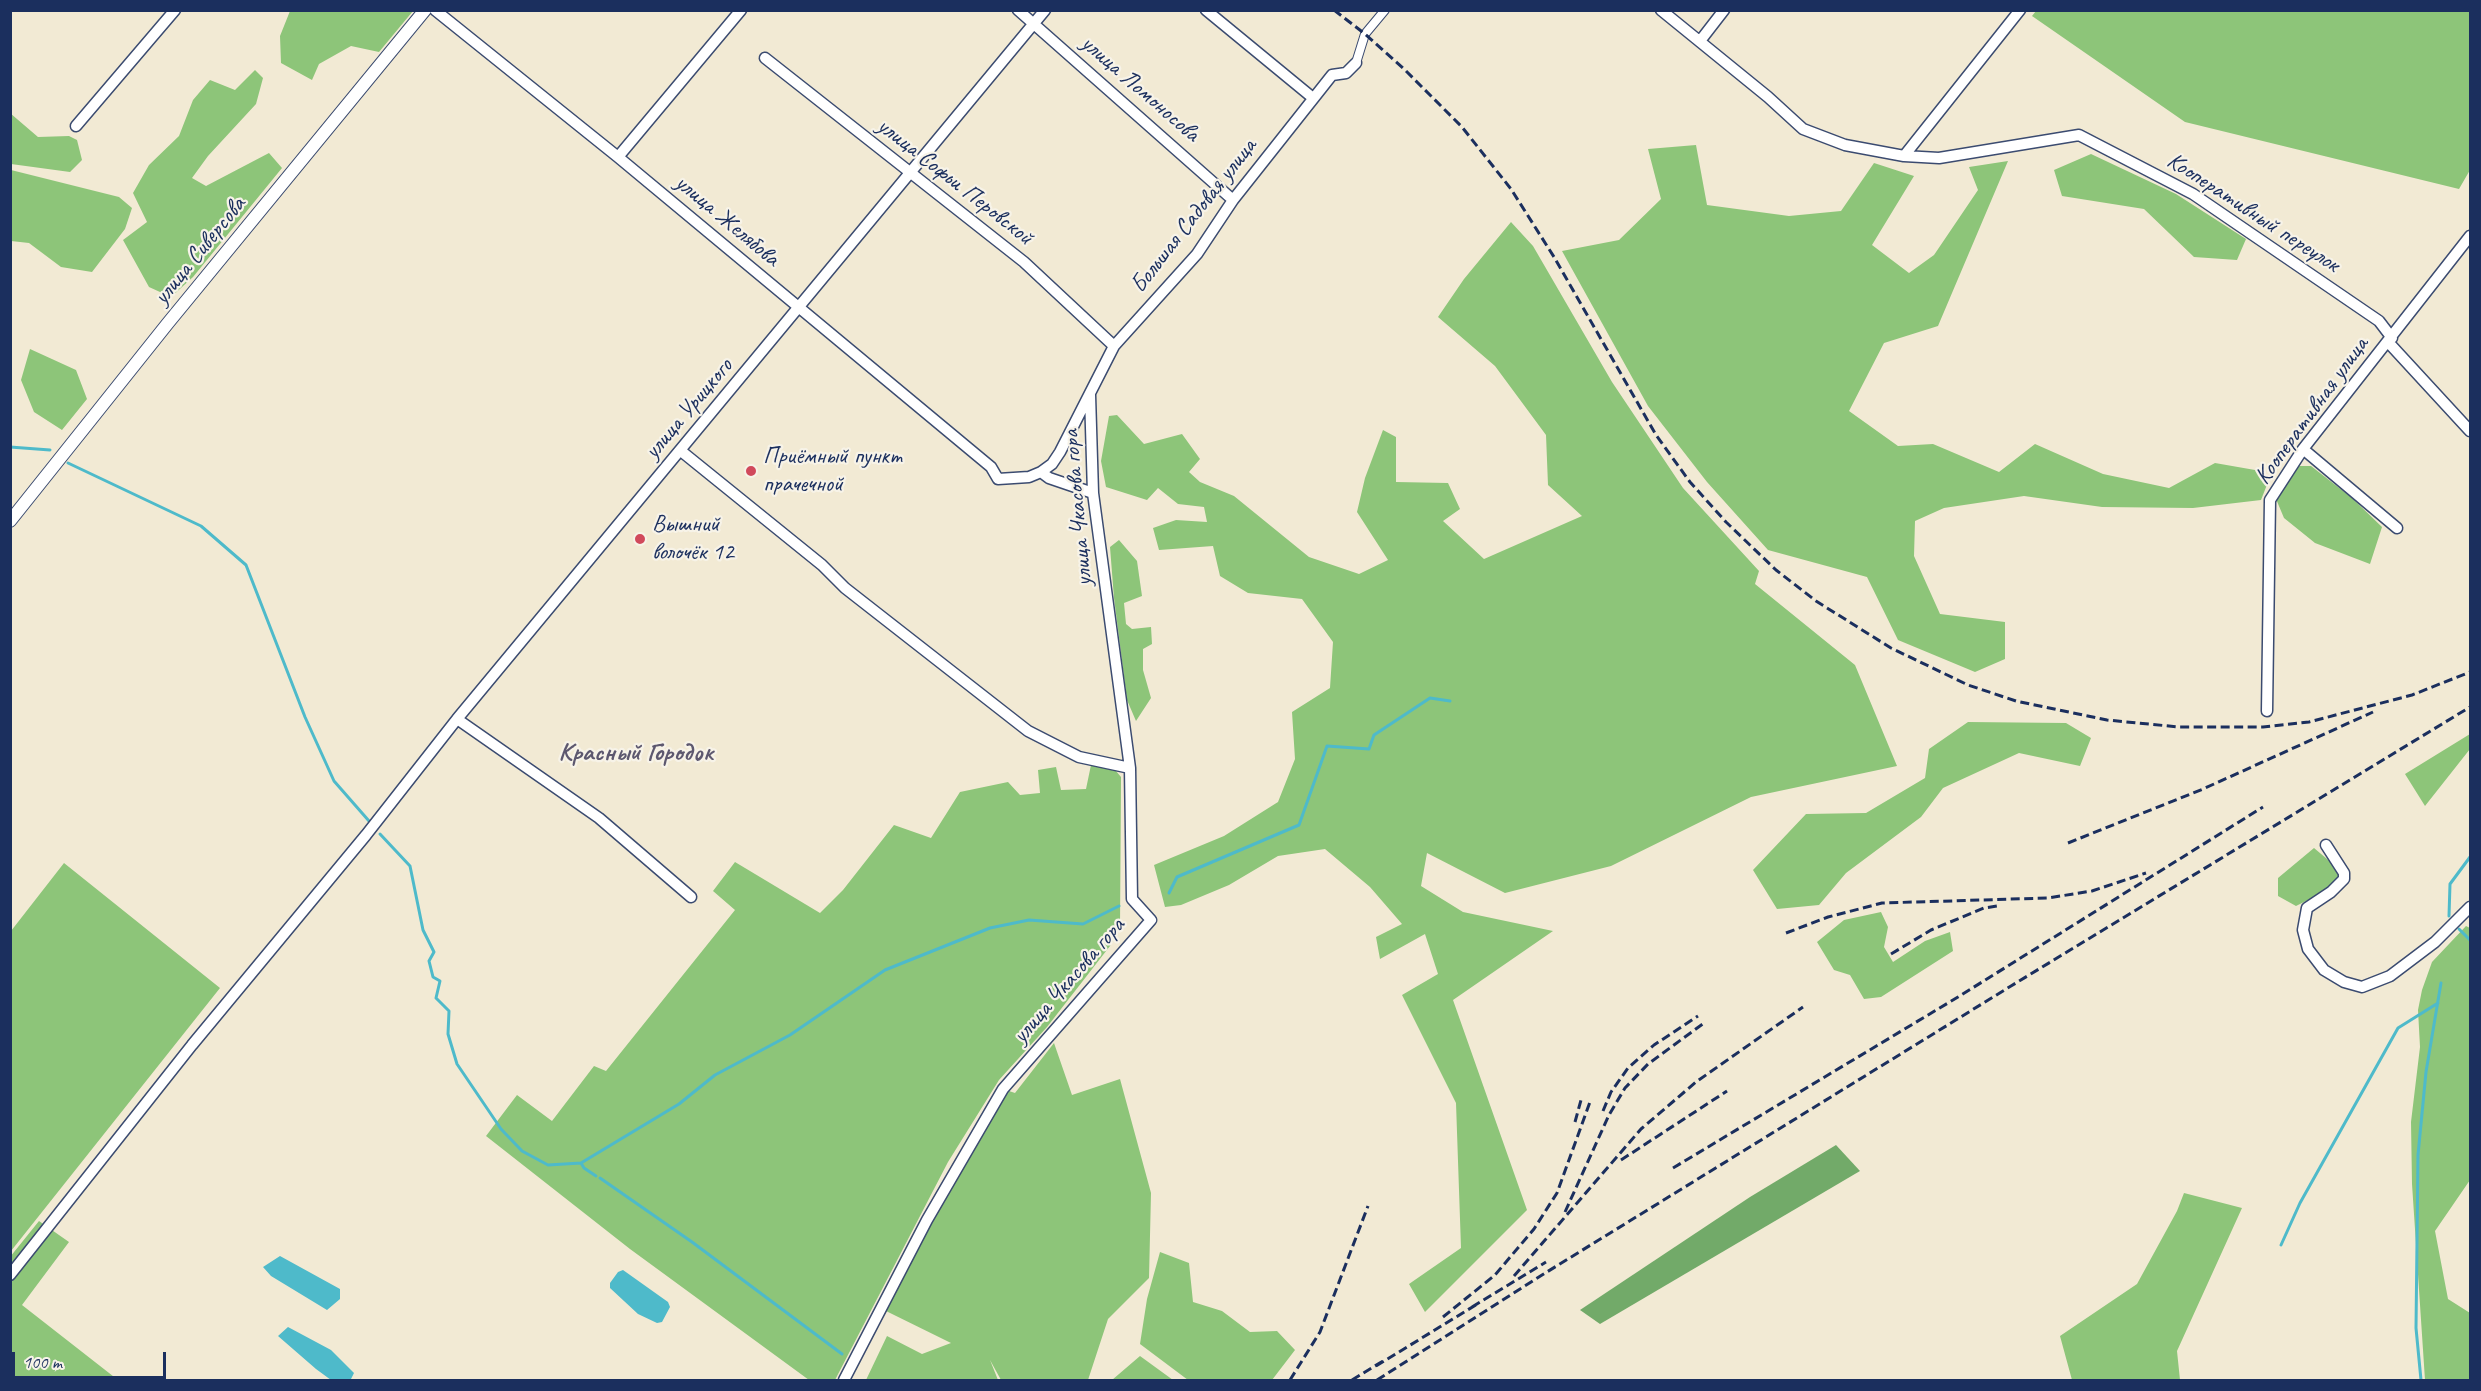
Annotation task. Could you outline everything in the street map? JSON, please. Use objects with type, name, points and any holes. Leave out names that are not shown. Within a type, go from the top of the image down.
[{"type":"street","points":[[76,126],[174,10]]},
{"type":"street","name":"улица Сиверсова","points":[[10,521],[425,10]]},
{"type":"street","name":"улица Желябова","points":[[435,10],[618,158],[991,467],[998,479],[1013,480],[1041,472]]},
{"type":"street","points":[[618,158],[741,10]]},
{"type":"street","name":"улица Ломоносова","points":[[1018,10],[1233,200]]},
{"type":"street","name":"улица Урицкого","points":[[10,1275],[192,1045],[366,835],[457,719],[1045,10]]},
{"type":"street","points":[[1206,10],[1313,98]]},
{"type":"street","name":"Большая Садовая улица","points":[[1041,472],[1060,452],[1114,346],[1197,254],[1233,200],[1332,75],[1346,73],[1356,63],[1365,34],[1385,10]]},
{"type":"street","name":"Кооперативный переулок","points":[[1661,10],[1803,129],[1845,145],[1904,156],[1938,158],[2079,135],[2193,194],[2379,321],[2390,340],[2470,431]]},
{"type":"street","points":[[1700,41],[1724,10]]},
{"type":"street","points":[[1904,156],[2020,10]]},
{"type":"street","name":"улица Софьи Перовской","points":[[765,58],[909,174],[1024,262],[1114,346]]},
{"type":"street","name":"Кооперативная улица","points":[[2267,711],[2270,500],[2303,449],[2470,237]]},
{"type":"street","name":"улица Чкасова гора","points":[[844,1380],[927,1220],[1003,1089],[1151,920],[1132,899],[1130,768],[1093,493],[1090,392]]},
{"type":"street","points":[[2303,449],[2397,528]]},
{"type":"street","points":[[681,451],[822,565],[845,588],[1028,731],[1079,757],[1130,768]]},
{"type":"street","points":[[1041,472],[1049,478],[1093,493]]},
{"type":"street","points":[[457,719],[599,818],[691,897]]},
{"type":"street","points":[[2326,845],[2344,873],[2344,879],[2331,892],[2307,908],[2303,930],[2308,949],[2324,970],[2344,982],[2362,987],[2390,976],[2435,942],[2470,907]]},
{"type":"green space","points":[[290,10],[413,11],[379,52],[351,46],[319,64],[312,80],[281,63],[280,36]]},
{"type":"green space","points":[[2036,11],[2470,11],[2470,170],[2459,189],[2185,122],[2032,16]]},
{"type":"green space","points":[[255,70],[263,78],[256,104],[208,156],[192,178],[206,186],[269,153],[282,168],[193,277],[171,297],[149,287],[123,240],[147,222],[133,193],[149,165],[179,136],[193,100],[210,80],[235,90]]},
{"type":"green space","points":[[10,113],[38,137],[69,136],[77,140],[82,160],[70,172],[11,164]]},
{"type":"green space","points":[[1696,145],[1707,205],[1789,216],[1841,211],[1874,163],[1914,176],[1872,245],[1909,273],[1934,255],[1978,190],[1969,167],[2008,161],[1938,326],[1884,343],[1849,411],[1898,446],[1933,444],[1999,472],[2035,444],[2103,474],[2169,488],[2215,463],[2255,470],[2270,477],[2261,500],[2193,508],[2102,507],[2024,496],[1944,508],[1915,521],[1914,556],[1940,614],[2005,622],[2005,659],[1975,672],[1898,640],[1867,577],[1768,550],[1707,482],[1648,406],[1562,251],[1619,240],[1661,199],[1648,149]]},
{"type":"green space","points":[[2091,154],[2176,194],[2246,239],[2237,260],[2194,257],[2144,209],[2062,196],[2054,170]]},
{"type":"green space","points":[[11,170],[119,197],[132,208],[125,229],[92,272],[61,267],[29,243],[11,241]]},
{"type":"green space","points":[[1511,222],[1533,246],[1612,382],[1683,488],[1759,571],[1755,584],[1855,665],[1897,766],[1751,797],[1611,866],[1505,893],[1427,853],[1421,886],[1463,912],[1553,931],[1453,1000],[1527,1210],[1425,1312],[1409,1284],[1461,1248],[1456,1103],[1402,995],[1438,974],[1425,934],[1380,959],[1376,937],[1402,924],[1370,887],[1325,849],[1278,856],[1229,885],[1181,905],[1165,907],[1154,865],[1224,836],[1278,802],[1295,759],[1292,712],[1330,688],[1333,642],[1302,599],[1248,593],[1220,576],[1213,546],[1159,550],[1153,528],[1176,520],[1207,522],[1204,507],[1178,504],[1158,488],[1147,500],[1106,487],[1101,461],[1109,416],[1117,415],[1144,444],[1182,434],[1200,459],[1189,472],[1200,482],[1234,496],[1309,557],[1359,574],[1388,560],[1357,512],[1365,478],[1383,430],[1396,437],[1396,482],[1448,483],[1460,509],[1443,521],[1484,559],[1582,516],[1548,485],[1546,435],[1495,366],[1438,317],[1464,279]]},
{"type":"green space","points":[[30,349],[76,370],[87,399],[62,430],[34,412],[21,380]]},
{"type":"green space","points":[[2299,466],[2311,466],[2352,498],[2382,527],[2370,564],[2315,543],[2284,518],[2276,499]]},
{"type":"green space","points":[[1119,540],[1137,561],[1142,596],[1124,603],[1126,624],[1132,629],[1151,627],[1152,644],[1143,649],[1143,670],[1151,698],[1136,721],[1127,700],[1114,598],[1110,547]]},
{"type":"green space","points":[[1968,722],[2066,723],[2091,738],[2080,766],[2019,753],[1943,788],[1921,817],[1846,873],[1819,905],[1777,909],[1753,870],[1806,814],[1866,813],[1925,778],[1929,749]]},
{"type":"green space","points":[[2470,734],[2470,749],[2425,806],[2405,774]]},
{"type":"green space","points":[[1091,765],[1116,771],[1121,777],[1120,927],[1110,946],[1047,1027],[999,1080],[948,1162],[835,1380],[809,1380],[630,1249],[486,1136],[517,1095],[552,1121],[594,1066],[606,1071],[735,910],[713,891],[735,862],[820,913],[843,890],[894,825],[931,838],[960,792],[1008,782],[1020,795],[1040,793],[1038,770],[1056,767],[1061,790],[1086,789]]},
{"type":"green space","points":[[2314,848],[2333,864],[2340,877],[2320,894],[2296,906],[2278,896],[2278,878]]},
{"type":"green space","points":[[64,863],[220,988],[11,1251],[11,931]]},
{"type":"green space","points":[[1881,912],[1888,927],[1884,947],[1893,962],[1925,941],[1950,932],[1953,951],[1881,997],[1864,999],[1850,975],[1834,970],[1817,942],[1844,920]]},
{"type":"green space","points":[[2466,926],[2470,928],[2470,1180],[2435,1231],[2448,1299],[2470,1313],[2470,1380],[2425,1380],[2412,1184],[2411,1122],[2420,1047],[2418,1010],[2432,962]]},
{"type":"green space","points":[[1054,1043],[1072,1095],[1120,1079],[1151,1193],[1149,1278],[1108,1319],[1088,1380],[1001,1380],[990,1360],[998,1380],[866,1380],[887,1336],[922,1354],[951,1343],[886,1311],[944,1197],[998,1106],[1009,1091],[1015,1093]]},
{"type":"green space","points":[[1836,1145],[1860,1171],[1600,1324],[1580,1310],[1750,1197]]},
{"type":"green space","points":[[2184,1193],[2242,1208],[2177,1351],[2180,1380],[2072,1380],[2060,1336],[2137,1284],[2177,1211]]},
{"type":"green space","points":[[39,1221],[69,1242],[22,1305],[118,1380],[11,1380],[10,1257]]},
{"type":"green space","points":[[1160,1252],[1189,1263],[1193,1302],[1222,1311],[1250,1332],[1277,1331],[1295,1350],[1272,1380],[1188,1380],[1140,1344],[1147,1299]]},
{"type":"green space","points":[[1140,1356],[1173,1380],[1112,1380]]},
{"type":"water","points":[[280,1256],[340,1289],[340,1299],[327,1310],[271,1276],[263,1267]]},
{"type":"water","points":[[623,1270],[668,1302],[670,1307],[662,1322],[657,1323],[638,1314],[610,1288],[610,1283],[618,1272]]},
{"type":"water","points":[[288,1327],[331,1350],[354,1373],[351,1379],[331,1380],[316,1369],[278,1336]]},
{"type":"waterway","points":[[10,447],[50,450]]},
{"type":"waterway","points":[[68,463],[201,526],[246,565],[305,717],[334,781],[369,821]]},
{"type":"waterway","points":[[1169,893],[1177,877],[1299,825],[1327,746],[1369,749],[1374,735],[1430,698],[1450,701]]},
{"type":"waterway","points":[[380,834],[410,866],[423,930],[434,952],[429,961],[433,977],[440,981],[436,998],[449,1011],[448,1034],[457,1064],[501,1129],[522,1151],[548,1165],[581,1163],[679,1104],[715,1075],[790,1035],[885,970],[990,928],[1029,920],[1083,924],[1119,906]]},
{"type":"waterway","points":[[2449,916],[2450,884],[2470,857]]},
{"type":"waterway","points":[[2459,929],[2470,940]]},
{"type":"waterway","points":[[2421,1380],[2416,1328],[2418,1155],[2426,1072],[2441,983]]},
{"type":"waterway","points":[[2281,1245],[2300,1203],[2398,1028],[2438,1003]]},
{"type":"waterway","points":[[581,1163],[584,1168],[596,1176]]},
{"type":"waterway","points":[[600,1178],[692,1242],[842,1354]]},
{"type":"railway","points":[[1334,10],[1404,69],[1462,127],[1511,189],[1554,257],[1656,435],[1690,482],[1726,522],[1776,570],[1816,601],[1891,648],[1968,685],[2016,701],[2107,720],[2179,727],[2263,727],[2309,722],[2412,695],[2470,672]]},
{"type":"railway","points":[[1377,1380],[1542,1275],[2011,986],[2470,707]]},
{"type":"railway","points":[[2068,843],[2203,789],[2373,712]]},
{"type":"railway","points":[[1673,1168],[1958,997],[2263,807]]},
{"type":"railway","points":[[1786,933],[1828,917],[1882,903],[2048,898],[2092,891],[2146,873]]},
{"type":"railway","points":[[1891,954],[1931,930],[1984,908],[1997,906]]},
{"type":"railway","points":[[1514,1276],[1641,1129],[1696,1082],[1803,1007]]},
{"type":"railway","points":[[1603,1111],[1611,1092],[1628,1068],[1654,1045],[1698,1016]]},
{"type":"railway","points":[[1565,1212],[1609,1115],[1625,1088],[1648,1064],[1704,1023]]},
{"type":"railway","points":[[1621,1160],[1727,1091]]},
{"type":"railway","points":[[1575,1122],[1581,1100]]},
{"type":"railway","points":[[1443,1317],[1495,1275],[1534,1229],[1557,1193],[1590,1102]]},
{"type":"railway","points":[[1290,1380],[1320,1332],[1368,1206]]},
{"type":"railway","points":[[1472,1307],[1546,1262]]},
{"type":"railway","points":[[1376,1366],[1479,1303]]},
{"type":"railway","points":[[1352,1380],[1383,1361]]},
{"type":"place","name":"Приёмный пункт прачечной","points":[[751,471]]},
{"type":"place","name":"Вышний волочёк 12","points":[[640,539]]},
{"type":"district","name":"Красный Городок","points":[[636,753]]}]
